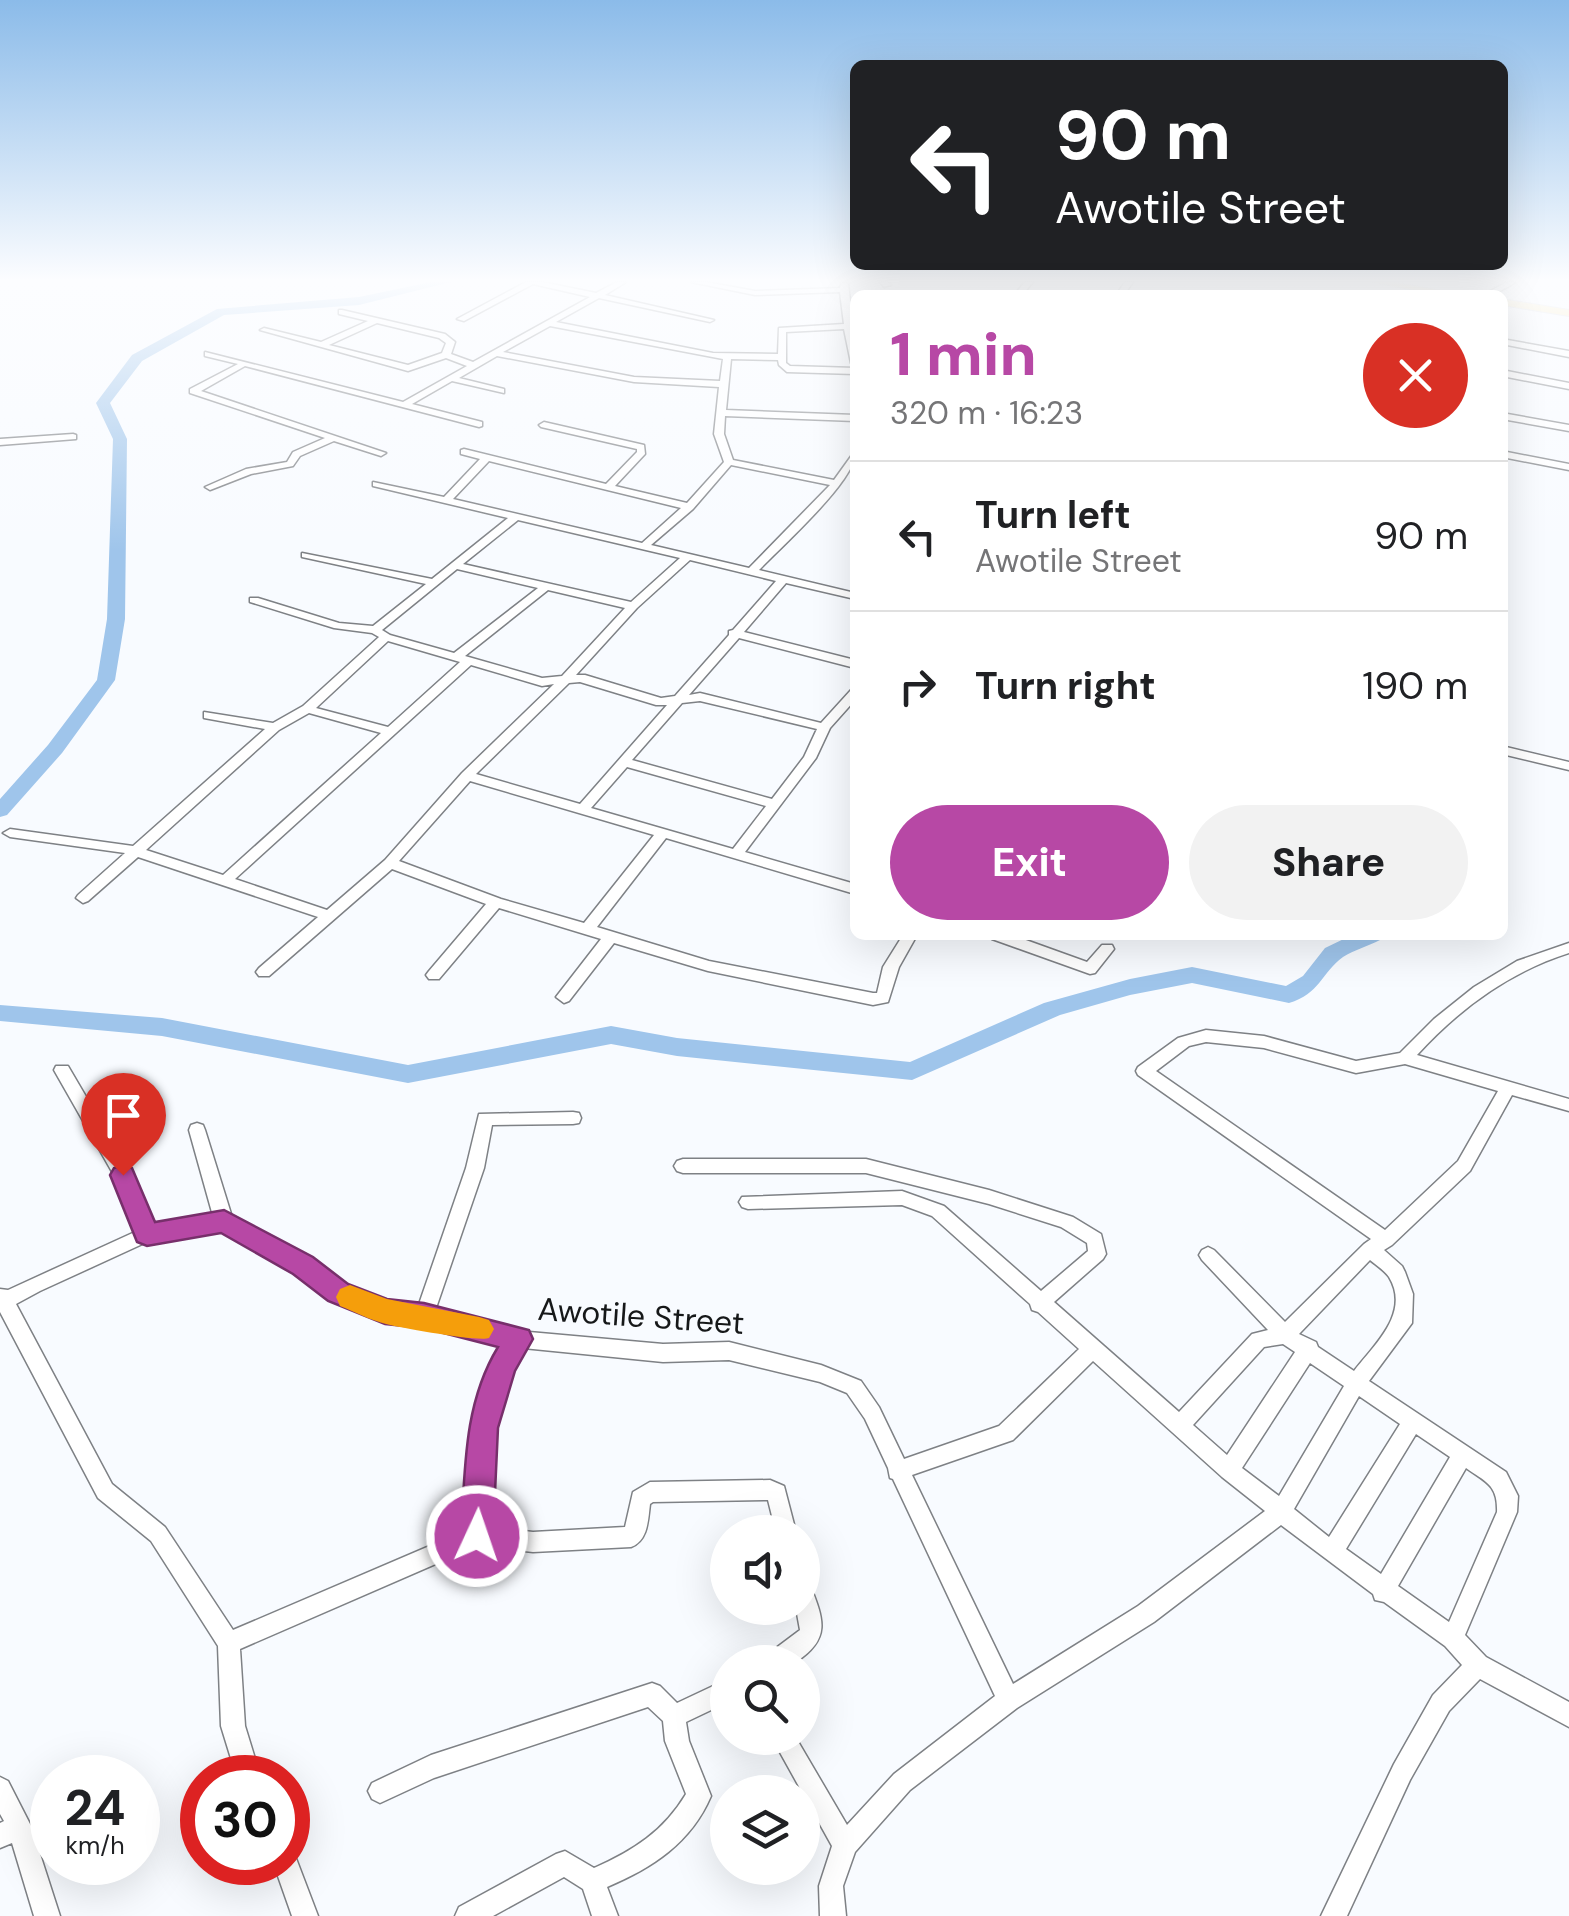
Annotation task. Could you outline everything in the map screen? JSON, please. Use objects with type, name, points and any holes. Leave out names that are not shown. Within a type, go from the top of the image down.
[{"type":"street","points":[[231,371],[193,391],[381,452]]},
{"type":"street","points":[[263,371],[478,424]]},
{"type":"street","points":[[402,406],[461,371]]},
{"type":"street","points":[[582,371],[632,382],[721,384]]},
{"type":"street","points":[[724,371],[721,447],[730,462],[837,483]]},
{"type":"street","points":[[1508,374],[1554,373],[1569,386]]},
{"type":"street","points":[[449,378],[501,391]]},
{"type":"street","points":[[721,412],[850,418]]},
{"type":"street","points":[[1508,417],[1569,428]]},
{"type":"street","points":[[544,425],[640,447],[642,452],[609,487]]},
{"type":"street","points":[[0,442],[72,437]]},
{"type":"street","points":[[210,488],[249,471],[290,464],[296,454],[334,437]]},
{"type":"street","points":[[464,452],[689,507]]},
{"type":"street","points":[[1508,455],[1569,467]]},
{"type":"street","points":[[446,500],[487,458]]},
{"type":"street","points":[[643,547],[689,507],[730,462]]},
{"type":"street","points":[[752,571],[837,483],[850,464]]},
{"type":"street","points":[[377,484],[850,595]]},
{"type":"street","points":[[83,898],[232,769],[275,726],[307,709],[432,582],[516,516]]},
{"type":"street","points":[[306,555],[432,582]]},
{"type":"street","points":[[264,972],[390,863],[467,776],[563,682],[633,606],[686,558]]},
{"type":"street","points":[[456,566],[633,606]]},
{"type":"street","points":[[583,809],[783,580]]},
{"type":"street","points":[[225,882],[390,731],[461,660],[548,584]]},
{"type":"street","points":[[254,600],[542,682],[580,678],[660,702],[700,697],[824,727]]},
{"type":"street","points":[[734,632],[850,663]]},
{"type":"street","points":[[738,854],[810,758],[824,727],[850,698]]},
{"type":"street","points":[[307,709],[390,731]]},
{"type":"street","points":[[208,715],[275,726]]},
{"type":"street","points":[[1508,751],[1569,766]]},
{"type":"street","points":[[624,762],[773,804]]},
{"type":"street","points":[[467,776],[850,885]]},
{"type":"street","points":[[589,926],[663,832]]},
{"type":"street","points":[[10,834],[134,850],[327,915]]},
{"type":"street","points":[[390,863],[496,902],[589,926],[610,937],[791,986],[873,1000],[883,998],[888,991],[891,967],[907,940]]},
{"type":"street","points":[[434,975],[496,902]]},
{"type":"street","points":[[564,998],[610,937]]},
{"type":"street","points":[[1012,940],[1090,969],[1107,949]]},
{"type":"street","points":[[1405,1058],[1437,1022],[1537,956],[1569,948]]},
{"type":"street","points":[[833,1916],[831,1886],[845,1845],[902,1782],[1009,1700],[1146,1614],[1281,1512],[1356,1384],[1403,1323],[1404,1294],[1396,1272],[1378,1244],[1144,1071],[1184,1042],[1206,1036],[1264,1042],[1356,1067],[1405,1058],[1569,1106]]},
{"type":"street","points":[[62,1070],[123,1175],[147,1234]]},
{"type":"street","points":[[1180,1424],[1258,1340],[1285,1335],[1464,1166],[1507,1088]]},
{"type":"street","points":[[424,1316],[475,1168],[484,1119],[573,1118]]},
{"type":"street","points":[[197,1130],[224,1222],[147,1234],[2,1299],[105,1491],[158,1534],[229,1643],[234,1726],[242,1755]]},
{"type":"street","points":[[683,1166],[866,1166],[989,1196],[1067,1222],[1095,1239],[1097,1254],[1039,1304]]},
{"type":"street","points":[[748,1202],[902,1198],[938,1211],[990,1253],[1091,1350],[1281,1512],[1382,1592],[1452,1638],[1478,1666],[1569,1715]]},
{"type":"street","name":"Awotile Street","points":[[224,1222],[303,1265],[338,1292],[385,1312],[424,1316],[518,1339],[663,1352],[728,1351],[821,1374],[854,1387],[872,1413],[1009,1700]]},
{"type":"street","points":[[1208,1255],[1214,1266],[1285,1335],[1499,1480],[1508,1496],[1506,1512],[1452,1638]]},
{"type":"street","points":[[477,1536],[483,1428],[502,1367],[518,1339]]},
{"type":"street","points":[[1229,1470],[1309,1348]]},
{"type":"street","points":[[897,1471],[1006,1434],[1091,1350]]},
{"type":"street","points":[[1332,1552],[1412,1423]]},
{"type":"street","points":[[1382,1592],[1462,1455]]},
{"type":"street","points":[[229,1643],[477,1536],[533,1542],[630,1537],[636,1528],[640,1499],[650,1492],[770,1490],[777,1494],[782,1515]]},
{"type":"street","points":[[1334,1916],[1402,1772],[1441,1703],[1478,1666]]},
{"type":"street","points":[[380,1791],[430,1767],[652,1694],[674,1716],[678,1741],[698,1796],[681,1826],[648,1858],[592,1881]]},
{"type":"street","points":[[674,1716],[710,1699]]},
{"type":"street","points":[[793,1755],[845,1845]]},
{"type":"street","points":[[0,1790],[9,1831],[48,1916]]},
{"type":"street","points":[[468,1916],[565,1864],[592,1881],[605,1916]]},
{"type":"street","points":[[294,1885],[305,1916]]},
{"type":"waterway","points":[[0,811],[55,749],[106,680],[116,619],[120,439],[103,403],[127,371]]},
{"type":"waterway","points":[[0,1013],[162,1027],[408,1074],[611,1035],[677,1047],[912,1071],[1052,1009],[1130,987],[1192,975],[1289,995],[1311,982],[1333,953],[1361,940]]},
{"type":"slow traffic","points":[[350,1297],[385,1312],[424,1316],[479,1329]]},
{"type":"route","points":[[123,1175],[147,1234],[224,1222],[303,1265],[338,1292],[385,1312],[424,1316],[518,1339],[502,1367],[483,1428],[477,1536]]}]
